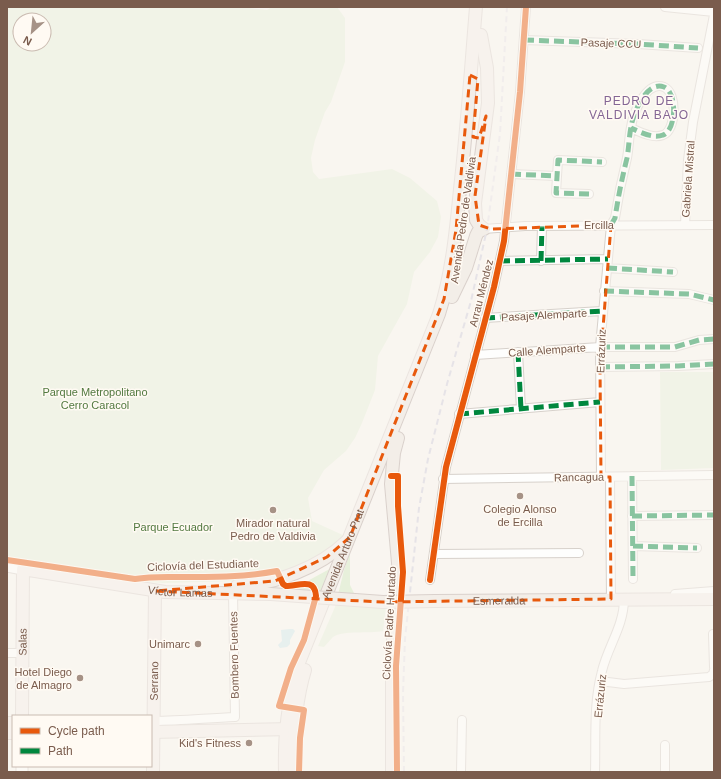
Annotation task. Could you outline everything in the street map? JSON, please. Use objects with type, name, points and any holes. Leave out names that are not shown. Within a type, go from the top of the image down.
[{"type":"main road","name":"Avenida Pedro de Valdivia","points":[[354,536],[384,466],[398,438],[452,296],[459,263],[471,161],[476,7]]},
{"type":"main road","name":"Avenida Pedro de Valdivia","points":[[374,476],[439,314],[448,284],[453,256],[474,77],[481,35],[483,7]]},
{"type":"main road","points":[[452,296],[466,268],[476,236],[478,232],[484,229],[476,220],[475,196],[486,116],[488,89],[486,58],[481,35]]},
{"type":"main road","points":[[474,77],[488,89]]},
{"type":"main road","points":[[471,161],[486,116]]},
{"type":"main road","points":[[392,772],[392,652],[399,574],[391,484],[394,454],[398,438]]},
{"type":"main road","name":"Avenida Arturo Prat","points":[[293,772],[290,729],[290,693],[298,665],[354,536],[374,476]]},
{"type":"main road","points":[[154,591],[177,588],[238,586],[269,583],[281,579],[327,557],[354,536]]},
{"type":"main road","name":"Víctor Lamas","points":[[7,566],[173,593],[270,594],[355,600]]},
{"type":"main road","name":"Salas","points":[[22,715],[23,569]]},
{"type":"main road","name":"Serrano","points":[[153,772],[152,726],[154,591]]},
{"type":"main road","name":"Esmeralda","points":[[355,600],[383,602],[714,599]]},
{"type":"main road","points":[[152,726],[290,729]]},
{"type":"main road","name":"Avenida Arturo Prat","points":[[285,772],[290,729]]},
{"type":"street","name":"Arrau Méndez","points":[[430,580],[444,479],[459,414],[500,261],[504,240],[526,7]]},
{"type":"street","points":[[665,7],[714,13]]},
{"type":"street","name":"Gabriela Mistral","points":[[685,225],[688,160],[693,122],[714,13]]},
{"type":"street","name":"Pasaje CCU","points":[[524,40],[638,44],[698,48]]},
{"type":"street","points":[[660,86],[669,91],[672,95],[674,107],[670,127],[667,133],[662,136],[656,136],[630,128],[643,97],[648,90],[653,87],[660,86]]},
{"type":"street","name":"Errázuriz","points":[[601,477],[600,346],[602,311],[611,225],[614,218],[629,146],[630,128]]},
{"type":"street","points":[[589,194],[556,193],[558,160],[602,162]]},
{"type":"street","points":[[511,174],[556,176]]},
{"type":"street","name":"Ercilla","points":[[484,229],[542,226],[714,225]]},
{"type":"street","points":[[541,261],[542,226]]},
{"type":"street","points":[[500,261],[608,259]]},
{"type":"street","points":[[607,268],[673,272]]},
{"type":"street","points":[[604,291],[689,294],[714,300]]},
{"type":"street","name":"Pasaje Alemparte","points":[[485,318],[602,311]]},
{"type":"street","name":"Calle Alemparte","points":[[475,355],[600,346],[675,347],[700,340],[714,340]]},
{"type":"street","points":[[518,352],[521,409]]},
{"type":"street","points":[[600,367],[714,364]]},
{"type":"street","points":[[459,414],[600,402]]},
{"type":"street","name":"Rancagua","points":[[444,479],[714,474]]},
{"type":"street","points":[[632,476],[633,579]]},
{"type":"street","points":[[610,477],[611,599]]},
{"type":"street","points":[[632,516],[714,515]]},
{"type":"street","points":[[633,546],[698,548]]},
{"type":"street","points":[[434,554],[579,553]]},
{"type":"street","name":"Esmeralda","points":[[642,599],[657,595],[714,591]]},
{"type":"street","name":"Bombero Fuentes","points":[[152,726],[184,721],[235,717],[233,593]]},
{"type":"street","name":"Errázuriz","points":[[595,772],[600,681],[609,651],[622,622],[624,599]]},
{"type":"street","points":[[713,634],[714,667]]},
{"type":"street","points":[[7,653],[23,653]]},
{"type":"street","points":[[600,681],[624,684],[709,677],[713,674],[714,670]]},
{"type":"street","points":[[462,720],[462,772]]},
{"type":"street","points":[[664,745],[665,772]]},
{"type":"highlighted area","points":[[470,75],[478,79],[473,137],[479,138],[486,116],[475,196],[479,225],[491,229],[611,225],[600,367],[601,477],[610,477],[611,599],[383,602],[155,591],[275,581],[327,557],[350,537],[444,299],[456,230]]},
{"type":"green space","points":[[7,7],[241,7],[267,10],[272,7],[337,7],[345,18],[345,62],[331,102],[325,112],[315,140],[311,158],[313,172],[319,179],[392,169],[410,178],[437,201],[441,217],[438,237],[430,252],[414,272],[407,304],[378,356],[375,390],[355,438],[346,451],[324,470],[308,498],[312,521],[345,536],[335,547],[294,571],[242,581],[163,583],[134,581],[7,562]]},
{"type":"green space","points":[[660,372],[714,372],[714,468],[661,470]]},
{"type":"green space","points":[[350,553],[350,585],[355,595],[354,606],[386,607],[383,631],[338,635],[333,637],[324,647],[318,646],[335,607],[344,570]]},
{"type":"green space","points":[[337,565],[325,592],[289,591]]},
{"type":"water","points":[[293,629],[295,631],[290,640],[290,644],[287,647],[280,648],[278,645],[282,641],[281,630]]},
{"type":"railway","points":[[404,772],[403,693],[405,639],[419,508],[428,459],[447,384],[471,301],[487,229],[500,134],[507,7]]},
{"type":"marked path","points":[[524,40],[638,44],[698,48]]},
{"type":"marked path","points":[[611,225],[615,218],[627,158],[631,127],[634,114],[646,93],[652,88],[657,86],[664,87],[669,91],[672,96],[674,112],[671,127],[667,132],[663,135],[655,136],[631,128]]},
{"type":"marked path","points":[[589,194],[556,193],[558,160],[602,162]]},
{"type":"marked path","points":[[511,174],[556,176]]},
{"type":"marked path","points":[[541,261],[542,226]]},
{"type":"marked path","points":[[500,261],[608,259]]},
{"type":"marked path","points":[[607,268],[673,272]]},
{"type":"marked path","points":[[604,291],[689,294],[714,300]]},
{"type":"marked path","points":[[485,318],[602,311]]},
{"type":"marked path","points":[[600,347],[675,347],[699,340],[714,339]]},
{"type":"marked path","points":[[518,352],[521,409]]},
{"type":"marked path","points":[[600,367],[714,364]]},
{"type":"marked path","points":[[459,414],[600,402]]},
{"type":"marked path","points":[[632,476],[633,579]]},
{"type":"marked path","points":[[632,516],[714,515]]},
{"type":"marked path","points":[[633,546],[697,548]]},
{"type":"cycle path","points":[[430,580],[446,467],[494,287],[504,241],[520,92],[526,7]]},
{"type":"cycle path","name":"Ciclovía Padre Hurtado","points":[[391,476],[398,476],[398,506],[403,572],[396,666],[397,772]]},
{"type":"cycle path","name":"Ciclovía del Estudiante","points":[[7,560],[135,579],[147,577],[230,576],[277,571],[283,584],[286,586],[305,584],[313,586],[316,596],[304,640],[291,668],[279,706],[304,710],[300,738],[299,772]]},
{"type":"place","name":"Colegio Alonso de Ercilla","points":[[520,496]]},
{"type":"place","name":"Mirador natural Pedro de Valdivia","points":[[273,510]]},
{"type":"place","name":"Unimarc","points":[[198,644]]},
{"type":"place","name":"Hotel Diego de Almagro","points":[[80,678]]},
{"type":"place","name":"Kid's Fitness","points":[[249,743]]},
{"type":"district","name":"PEDRO DE VALDIVIA BAJO","points":[[639,108]]},
{"type":"park label","name":"Parque Metropolitano Cerro Caracol","points":[[95,398]]},
{"type":"park label","name":"Parque Ecuador","points":[[173,527]]}]
